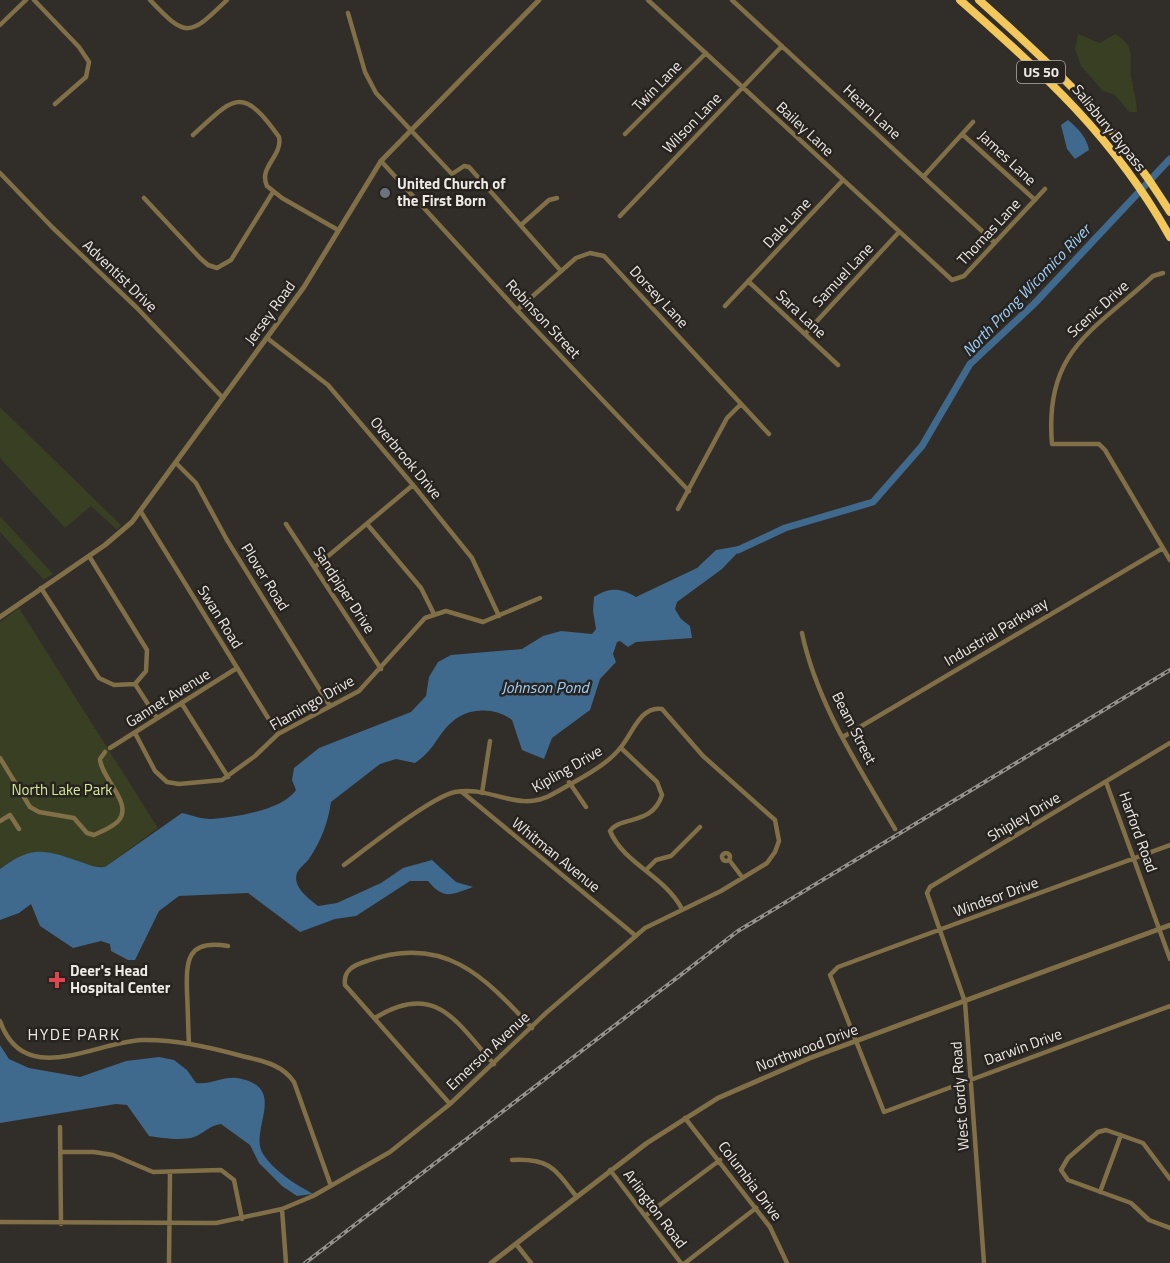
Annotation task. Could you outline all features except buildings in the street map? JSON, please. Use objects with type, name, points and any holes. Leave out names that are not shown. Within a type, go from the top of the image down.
[{"type":"highway","name":"Salisbury Bypass","points":[[960,0],[1057,86],[1114,152],[1170,237]]},
{"type":"highway","name":"Salisbury Bypass","points":[[979,0],[1066,78],[1124,144],[1170,212]]},
{"type":"street","points":[[0,25],[26,0]]},
{"type":"street","points":[[34,0],[79,47],[89,62],[86,77],[56,104]]},
{"type":"street","points":[[150,0],[176,26],[188,29],[203,22],[227,0]]},
{"type":"street","name":"Jersey Road","points":[[0,617],[125,530],[141,512],[304,286],[381,161],[539,0]]},
{"type":"street","name":"Bailey Lane","points":[[648,0],[946,275]]},
{"type":"street","name":"Hearn Lane","points":[[732,0],[995,243]]},
{"type":"street","points":[[348,13],[372,86],[380,99],[452,174],[463,166],[469,167],[561,271]]},
{"type":"street","name":"Wilson Lane","points":[[620,216],[782,46]]},
{"type":"street","name":"Twin Lane","points":[[625,134],[706,53]]},
{"type":"street","points":[[193,135],[229,104],[245,102],[279,137],[279,149],[264,176],[265,183],[273,192],[338,230]]},
{"type":"street","points":[[924,176],[973,122]]},
{"type":"street","name":"James Lane","points":[[962,134],[1035,200]]},
{"type":"street","name":"Robinson Street","points":[[381,161],[689,491]]},
{"type":"street","name":"Adventist Drive","points":[[0,173],[52,227],[126,296],[223,398]]},
{"type":"street","name":"Dale Lane","points":[[748,281],[843,180]]},
{"type":"street","name":"Thomas Lane","points":[[946,275],[952,280],[960,280],[1045,189]]},
{"type":"street","points":[[144,198],[208,265],[217,268],[231,260],[273,192]]},
{"type":"street","points":[[521,225],[549,200],[557,198]]},
{"type":"street","name":"Samuel Lane","points":[[805,334],[899,232]]},
{"type":"street","name":"Dorsey Lane","points":[[518,310],[561,271],[585,254],[595,253],[607,259],[769,434]]},
{"type":"street","name":"Scenic Drive","points":[[1163,273],[1153,276],[1072,349],[1059,371],[1050,413],[1052,444],[1099,444],[1106,450],[1163,548]]},
{"type":"street","points":[[725,306],[748,281]]},
{"type":"street","name":"Sara Lane","points":[[748,281],[838,364]]},
{"type":"street","name":"Overbrook Drive","points":[[267,338],[328,385],[413,485],[472,558],[499,616]]},
{"type":"street","points":[[678,509],[727,418],[741,404]]},
{"type":"street","name":"Plover Road","points":[[177,464],[196,483],[227,540],[330,706]]},
{"type":"street","points":[[315,567],[413,485]]},
{"type":"street","name":"Swan Road","points":[[141,512],[278,734]]},
{"type":"street","name":"Sandpiper Drive","points":[[286,524],[381,669]]},
{"type":"street","points":[[367,524],[421,588],[434,614],[452,612],[483,622],[540,598]]},
{"type":"street","points":[[1163,548],[1170,560]]},
{"type":"street","name":"Industrial Parkway","points":[[843,738],[1163,548]]},
{"type":"street","points":[[41,588],[102,681],[119,686],[135,684],[146,671],[147,650],[89,556]]},
{"type":"street","name":"Flamingo Drive","points":[[135,733],[155,771],[167,782],[179,784],[212,782],[228,777],[278,734],[359,691],[381,669],[420,621],[434,614]]},
{"type":"street","name":"Beam Street","points":[[802,633],[807,655],[843,738],[895,829]]},
{"type":"street","name":"Gannet Avenue","points":[[110,747],[237,668]]},
{"type":"street","points":[[135,684],[157,718]]},
{"type":"street","points":[[182,704],[228,777]]},
{"type":"street","name":"Kipling Drive","points":[[344,865],[437,800],[462,792],[535,802],[603,764],[621,748],[645,713],[658,709]]},
{"type":"street","name":"Emerson Avenue","points":[[0,1222],[216,1223],[282,1209],[331,1186],[390,1152],[450,1104],[645,928],[721,891],[767,863],[779,842],[775,820],[726,777],[662,710],[658,709]]},
{"type":"street","points":[[482,793],[490,741]]},
{"type":"street","name":"Shipley Drive","points":[[939,931],[927,898],[930,887],[1170,743]]},
{"type":"street","points":[[621,748],[657,782],[662,795],[656,806],[646,815],[630,823],[618,824],[610,831],[615,842],[625,854],[647,869],[674,895],[682,909]]},
{"type":"street","points":[[0,758],[30,807],[39,812],[74,818],[87,833],[94,835],[117,822],[122,810],[121,801],[101,768],[100,759],[105,752]]},
{"type":"street","points":[[569,782],[586,807]]},
{"type":"street","name":"Harford Road","points":[[1106,782],[1170,959]]},
{"type":"street","name":"Whitman Avenue","points":[[462,792],[636,936]]},
{"type":"street","points":[[0,821],[9,815],[19,829]]},
{"type":"street","points":[[647,869],[656,860],[671,856],[700,827]]},
{"type":"street","name":"Windsor Drive","points":[[855,1042],[838,998],[832,971],[1170,845]]},
{"type":"street","points":[[730,861],[742,877]]},
{"type":"street","name":"Northwood Drive","points":[[491,1263],[610,1170],[685,1118],[741,1087],[855,1042],[1170,925]]},
{"type":"street","name":"West Gordy Road","points":[[939,931],[965,1002],[984,1263]]},
{"type":"street","points":[[189,1044],[185,967],[192,954],[201,946],[215,944],[228,946]]},
{"type":"street","points":[[450,1104],[345,985],[344,977],[347,971],[360,963],[396,954],[427,952],[463,965],[478,974],[532,1028]]},
{"type":"street","points":[[375,1018],[407,1005],[437,1006],[452,1017],[494,1064]]},
{"type":"street","name":"Darwin Drive","points":[[855,1042],[884,1112],[1170,1006]]},
{"type":"street","points":[[0,1021],[14,1045],[35,1056],[63,1058],[127,1041],[159,1040],[189,1044],[272,1063],[290,1076],[331,1186]]},
{"type":"street","name":"Columbia Drive","points":[[685,1118],[756,1208],[781,1244],[787,1263]]},
{"type":"street","points":[[60,1127],[61,1224]]},
{"type":"street","points":[[1170,1179],[1146,1146],[1108,1130],[1101,1131],[1068,1158],[1061,1168],[1065,1179],[1133,1204],[1149,1220],[1170,1227]]},
{"type":"street","points":[[1100,1192],[1121,1135]]},
{"type":"street","points":[[60,1152],[94,1152],[113,1155],[146,1170],[170,1173],[213,1169],[225,1172],[234,1180],[242,1219]]},
{"type":"street","points":[[512,1160],[533,1159],[549,1165],[576,1196]]},
{"type":"street","points":[[645,1216],[720,1160]]},
{"type":"street","name":"Arlington Road","points":[[610,1170],[683,1263]]},
{"type":"street","points":[[169,1263],[170,1173]]},
{"type":"street","points":[[683,1263],[756,1208]]},
{"type":"street","points":[[282,1209],[286,1263]]},
{"type":"street","points":[[516,1244],[531,1263]]},
{"type":"green space","points":[[1078,34],[1100,43],[1115,34],[1126,44],[1130,53],[1131,77],[1137,112],[1129,112],[1115,95],[1103,91],[1081,66],[1075,49]]},
{"type":"green space","points":[[0,407],[121,525],[117,530],[91,506],[65,528],[0,458]]},
{"type":"green space","points":[[0,516],[53,574],[44,580],[0,532]]},
{"type":"green space","name":"North Lake Park","points":[[19,608],[158,828],[105,867],[12,860],[0,869],[0,622]]},
{"type":"water","points":[[1068,120],[1082,134],[1089,150],[1075,159],[1067,149],[1061,125]]},
{"type":"water","name":"Johnson Pond","points":[[745,545],[722,569],[677,602],[675,609],[681,619],[690,626],[692,638],[636,642],[628,647],[620,641],[617,642],[613,654],[616,662],[600,679],[590,710],[552,738],[544,759],[522,750],[512,720],[505,716],[482,710],[459,717],[442,732],[427,753],[415,763],[396,759],[380,764],[331,802],[320,839],[309,859],[298,871],[296,878],[302,892],[318,906],[337,903],[381,883],[403,868],[432,860],[456,882],[473,887],[448,894],[439,891],[428,881],[410,881],[356,916],[335,919],[300,932],[248,893],[179,896],[159,911],[135,960],[128,960],[111,951],[110,944],[101,941],[73,948],[40,926],[31,904],[19,913],[0,920],[0,869],[20,856],[46,852],[105,867],[182,813],[210,819],[244,815],[269,808],[290,797],[296,790],[292,780],[294,768],[319,748],[411,712],[426,696],[429,677],[438,662],[451,655],[522,649],[543,636],[561,631],[592,634],[596,629],[593,611],[594,597],[615,590],[636,597],[697,568],[716,550]]},
{"type":"water","points":[[0,1045],[9,1059],[29,1068],[80,1077],[126,1061],[159,1057],[174,1060],[187,1070],[196,1083],[237,1078],[253,1083],[261,1090],[265,1100],[260,1133],[263,1154],[279,1171],[313,1194],[297,1196],[282,1186],[259,1163],[250,1145],[221,1124],[189,1138],[172,1139],[149,1136],[127,1105],[116,1104],[0,1123]]},
{"type":"waterway","name":"North Prong Wicomico River","points":[[738,550],[785,528],[873,502],[922,446],[970,364],[1034,304],[1170,159]]},
{"type":"railway","points":[[305,1263],[738,931],[1170,670]]},
{"type":"place","name":"United Church of the First Born","points":[[385,193]]},
{"type":"place","name":"Deer's Head Hospital Center","points":[[57,980]]},
{"type":"district","name":"HYDE PARK","points":[[74,1034]]}]
